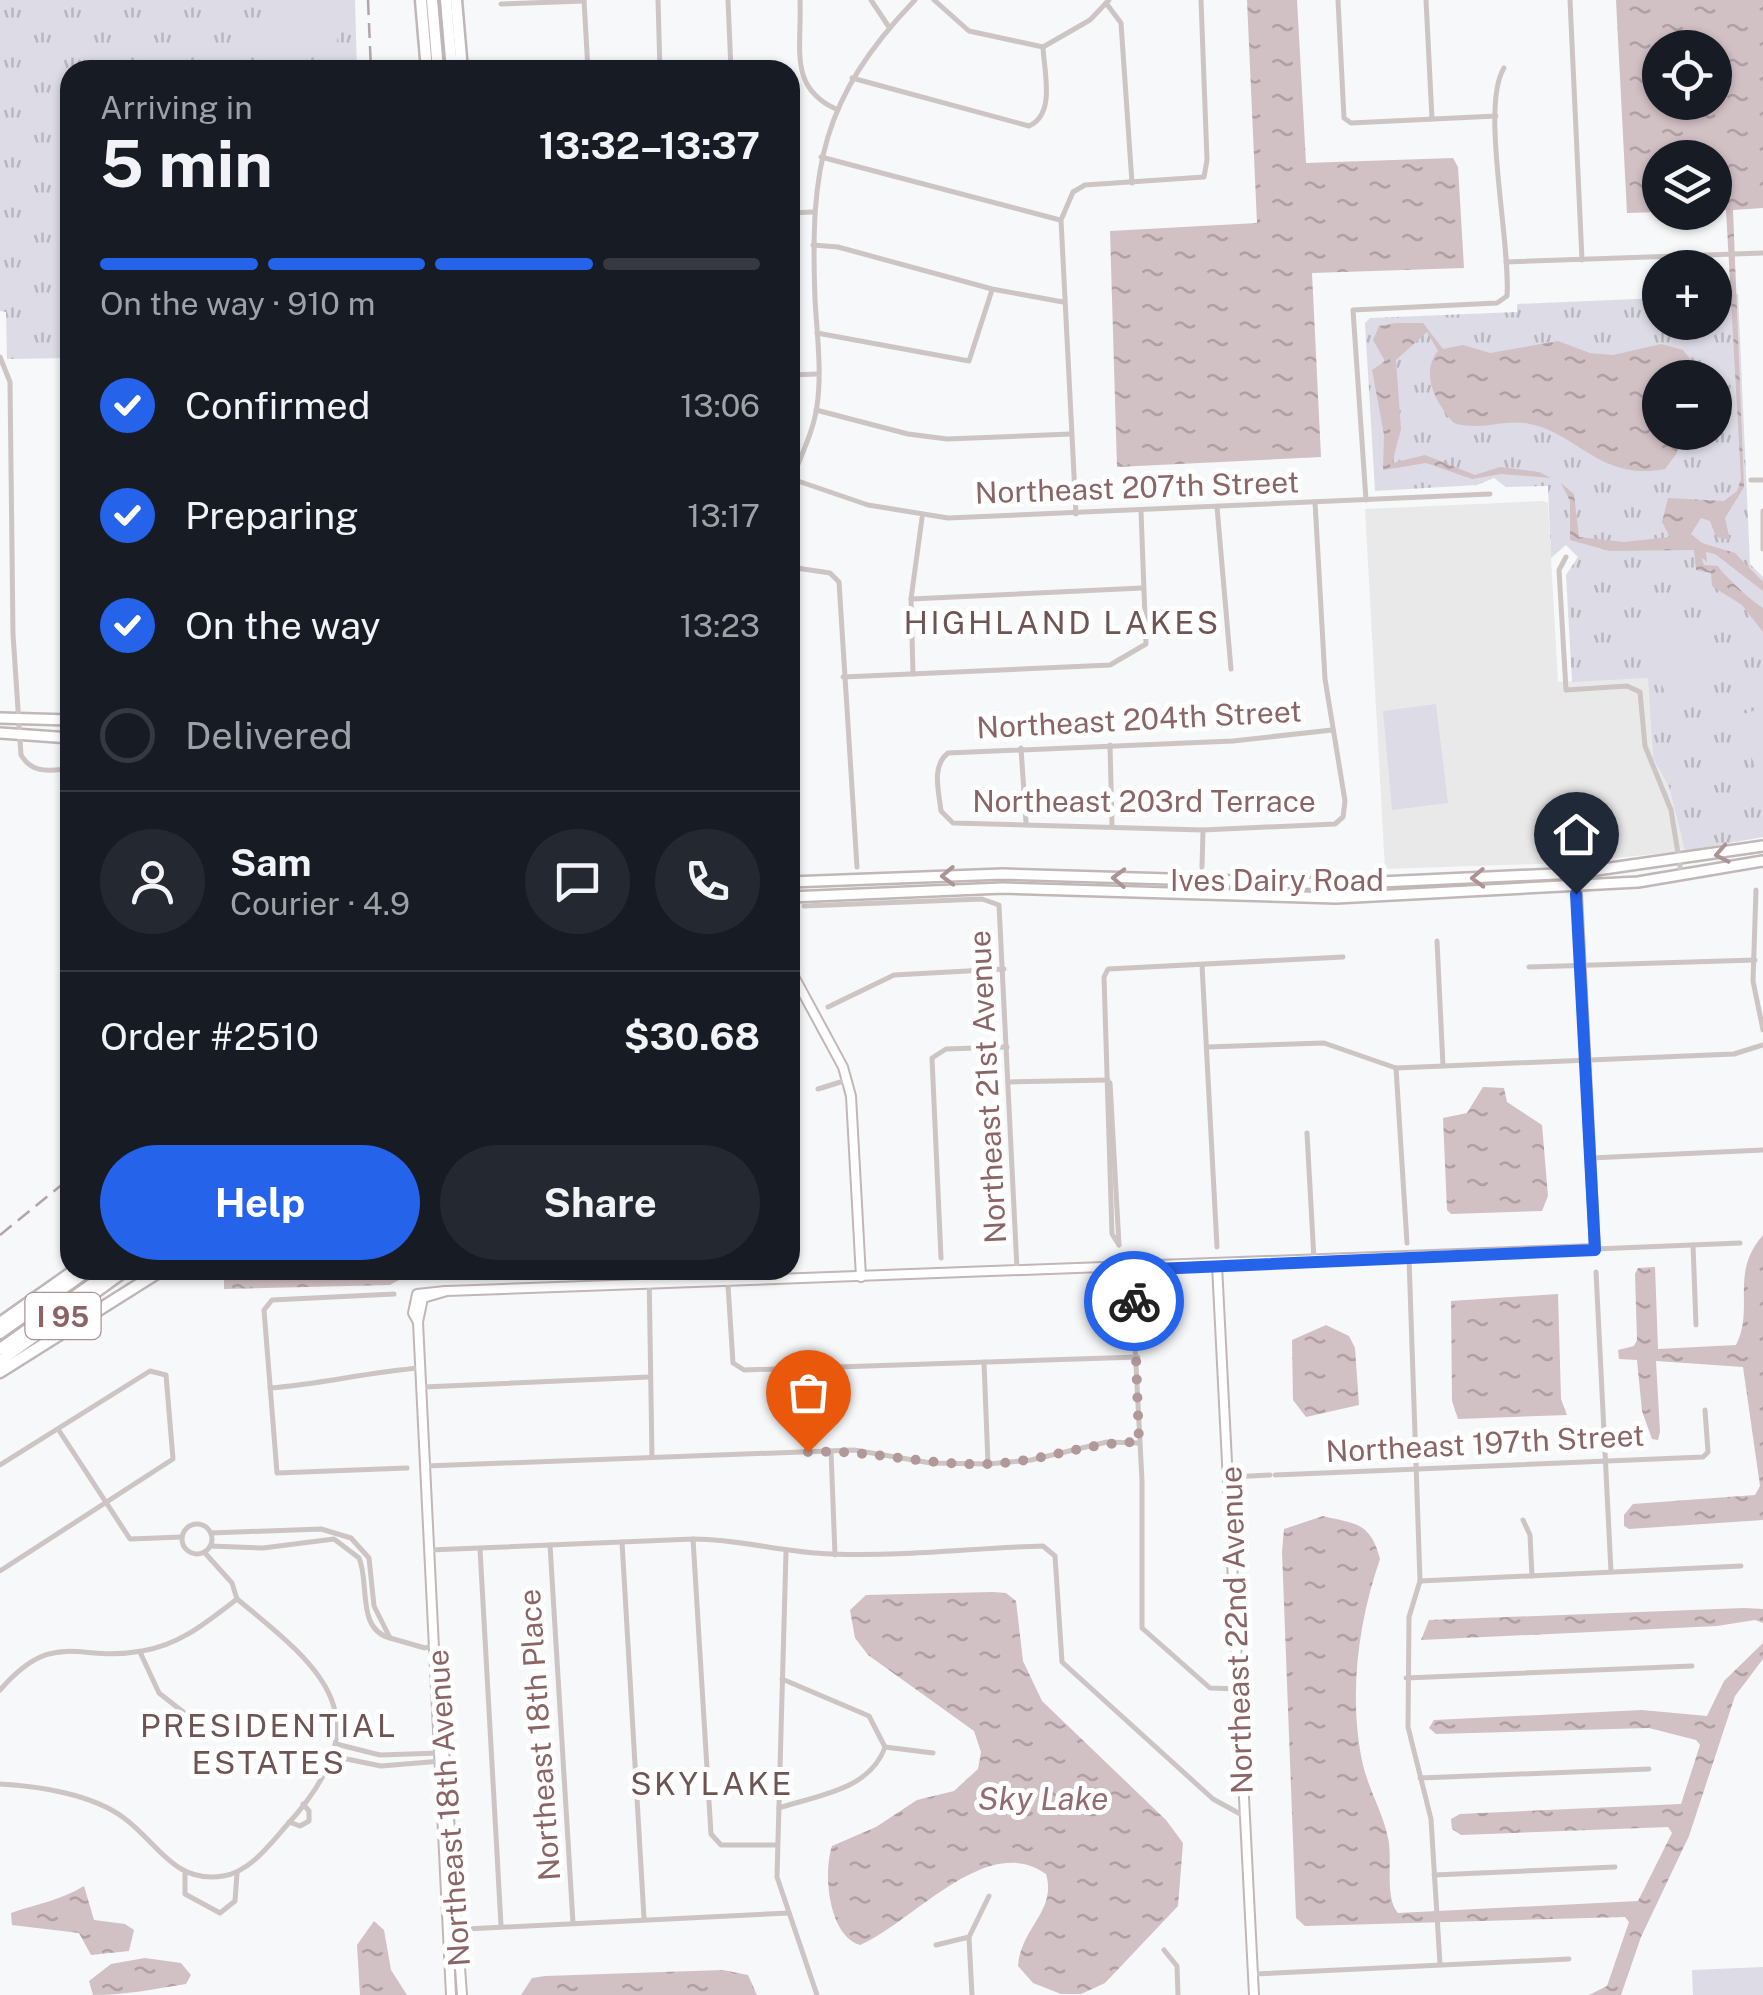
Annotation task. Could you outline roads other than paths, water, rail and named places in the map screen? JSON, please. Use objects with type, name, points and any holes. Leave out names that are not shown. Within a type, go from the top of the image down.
[{"type":"highway","points":[[421,0],[426,60]]},
{"type":"highway","points":[[432,0],[437,60]]},
{"type":"highway","points":[[446,0],[451,60]]},
{"type":"highway","points":[[456,0],[461,60]]},
{"type":"highway","name":"I 95","points":[[0,1323],[61,1280]]},
{"type":"highway","points":[[0,1333],[75,1280]]},
{"type":"highway","points":[[0,1349],[98,1280]]},
{"type":"highway","name":"I 95","points":[[0,1361],[112,1280]]},
{"type":"highway","points":[[0,1372],[146,1280]]},
{"type":"main road","points":[[0,718],[60,720]]},
{"type":"main road","points":[[0,734],[60,737]]},
{"type":"main road","name":"Ives Dairy Road","points":[[800,882],[1002,874],[1283,885],[1576,873],[1763,846]]},
{"type":"main road","name":"Ives Dairy Road","points":[[800,897],[1003,888],[1283,899],[1576,887],[1763,861]]},
{"type":"street","points":[[658,0],[660,60]]},
{"type":"street","points":[[728,0],[731,60]]},
{"type":"street","points":[[800,0],[804,83],[813,98],[836,110]]},
{"type":"street","points":[[872,0],[889,27]]},
{"type":"street","points":[[800,456],[816,410],[812,212],[821,157],[836,110],[852,78],[914,0]]},
{"type":"street","points":[[934,0],[969,31],[1043,47],[1090,20],[1107,2],[1122,23],[1132,184]]},
{"type":"street","points":[[1076,514],[1060,220],[1072,192],[1084,184],[1204,177],[1208,160],[1201,0]]},
{"type":"street","points":[[1338,0],[1342,110],[1350,122],[1496,116]]},
{"type":"street","points":[[1426,0],[1432,118]]},
{"type":"street","points":[[1570,0],[1582,260]]},
{"type":"street","points":[[501,4],[584,1],[587,60]]},
{"type":"street","points":[[852,78],[1021,126],[1039,121],[1046,109],[1043,47]]},
{"type":"street","points":[[1366,500],[1354,310],[1504,301],[1506,262],[1496,80],[1504,68]]},
{"type":"street","points":[[821,157],[1060,220]]},
{"type":"street","points":[[800,212],[812,212]]},
{"type":"street","points":[[813,245],[838,247],[992,289],[1064,302]]},
{"type":"street","points":[[1506,262],[1763,253]]},
{"type":"street","points":[[817,333],[969,362],[992,289]]},
{"type":"street","points":[[0,358],[10,382],[19,734],[27,765],[40,771],[60,770]]},
{"type":"street","points":[[800,375],[818,374]]},
{"type":"street","points":[[816,410],[908,434],[947,439],[1072,434]]},
{"type":"street","points":[[1752,480],[1763,480]]},
{"type":"street","name":"Northeast 207th Street","points":[[800,485],[922,516],[1076,514],[1490,494]]},
{"type":"street","points":[[1315,502],[1332,730]]},
{"type":"street","points":[[1217,508],[1231,668]]},
{"type":"street","points":[[843,677],[1110,665],[1146,644],[1140,511]]},
{"type":"street","points":[[1761,549],[1762,511]]},
{"type":"street","points":[[913,674],[910,599],[922,516]]},
{"type":"street","points":[[0,554],[12,554]]},
{"type":"street","points":[[1566,557],[1559,570],[1566,690],[1627,686],[1640,692],[1645,746],[1671,810],[1682,875]]},
{"type":"street","points":[[800,568],[837,576],[857,868]]},
{"type":"street","points":[[910,599],[1142,588]]},
{"type":"street","name":"Northeast 204th Street","points":[[954,823],[941,811],[938,771],[940,759],[948,753],[1233,740],[1332,730]]},
{"type":"street","name":"Northeast 203rd Terrace","points":[[954,823],[1026,822],[1204,830],[1336,824],[1343,817],[1345,801],[1332,730]]},
{"type":"street","points":[[1110,745],[1112,825]]},
{"type":"street","points":[[1022,748],[1026,822]]},
{"type":"street","points":[[1202,867],[1204,830]]},
{"type":"street","points":[[1576,873],[1595,1250]]},
{"type":"street","points":[[1756,890],[1754,1002],[1763,1030]]},
{"type":"street","name":"Northeast 21st Avenue","points":[[804,906],[996,902],[1002,914],[1017,1272]]},
{"type":"street","points":[[1437,941],[1443,1066]]},
{"type":"street","points":[[1108,1080],[1112,1087],[1118,1245],[1112,1234],[1104,990],[1108,969],[1343,957]]},
{"type":"street","points":[[1529,967],[1755,960]]},
{"type":"street","points":[[1202,964],[1217,1246]]},
{"type":"street","points":[[828,1007],[894,975],[1004,969]]},
{"type":"street","points":[[800,989],[847,1080],[861,1277]]},
{"type":"street","points":[[1207,1047],[1324,1043],[1396,1068],[1734,1054],[1763,1045]]},
{"type":"street","points":[[941,1258],[933,1056],[946,1049],[1007,1046]]},
{"type":"street","points":[[1396,1068],[1407,1243]]},
{"type":"street","points":[[818,1089],[847,1080]]},
{"type":"street","points":[[1009,1082],[1108,1080]]},
{"type":"street","points":[[1307,1133],[1314,1260]]},
{"type":"street","points":[[1591,1158],[1763,1150]]},
{"type":"street","points":[[800,1279],[1132,1270],[1740,1243]]},
{"type":"street","points":[[1693,1245],[1696,1325]]},
{"type":"street","points":[[1409,1258],[1420,1581],[1410,1617],[1408,1727],[1431,1819],[1440,1964]]},
{"type":"street","name":"Northeast 22nd Avenue","points":[[1217,1265],[1254,1995]]},
{"type":"street","points":[[1132,1270],[1138,1357],[1142,1628],[1210,1688],[1239,1688]]},
{"type":"street","points":[[1596,1272],[1611,1572]]},
{"type":"street","name":"Northeast 18th Avenue","points":[[462,1995],[434,1622],[418,1322],[423,1298],[447,1291],[576,1280]]},
{"type":"street","points":[[647,1280],[652,1458]]},
{"type":"street","points":[[708,1280],[781,1280]]},
{"type":"street","points":[[728,1282],[730,1348],[738,1368],[1138,1357]]},
{"type":"street","points":[[394,1294],[272,1300],[264,1310],[276,1474],[407,1468]]},
{"type":"street","points":[[984,1361],[988,1464]]},
{"type":"street","points":[[270,1388],[338,1382],[365,1372],[420,1368]]},
{"type":"street","points":[[0,1466],[150,1371],[166,1375],[171,1390],[173,1458],[0,1571]]},
{"type":"street","points":[[423,1386],[649,1377]]},
{"type":"street","name":"Northeast 197th Street","points":[[1230,1477],[1697,1456],[1708,1452],[1705,1410]]},
{"type":"street","points":[[58,1429],[130,1540],[182,1537],[195,1524],[211,1533],[337,1530],[363,1547],[374,1574],[374,1606],[390,1638]]},
{"type":"street","points":[[426,1466],[831,1451],[988,1464],[1031,1460],[1107,1442],[1139,1442]]},
{"type":"street","points":[[831,1451],[835,1555]]},
{"type":"street","points":[[1523,1520],[1530,1534],[1532,1576]]},
{"type":"street","points":[[204,1552],[210,1546],[211,1533]]},
{"type":"street","points":[[256,1548],[257,1533]]},
{"type":"street","points":[[0,1784],[54,1791],[111,1811],[185,1873],[207,1878],[237,1872],[303,1804],[336,1744],[335,1707],[321,1676],[302,1652],[236,1599],[232,1583],[204,1552],[188,1550],[182,1537]]},
{"type":"street","points":[[430,1550],[693,1538],[736,1539],[786,1552],[835,1555],[1042,1546],[1055,1556],[1062,1662],[1213,1799],[1244,1816]]},
{"type":"street","points":[[693,1538],[709,1816],[715,1841],[777,1844]]},
{"type":"street","points":[[210,1546],[256,1548],[334,1539],[350,1548],[365,1572],[370,1621],[383,1636],[426,1648],[434,1645]]},
{"type":"street","points":[[622,1542],[644,1918]]},
{"type":"street","name":"Northeast 18th Place","points":[[550,1544],[574,1923]]},
{"type":"street","points":[[480,1547],[502,1925]]},
{"type":"street","points":[[786,1552],[776,1877],[817,1995]]},
{"type":"street","points":[[1420,1581],[1740,1566]]},
{"type":"street","points":[[0,1690],[21,1666],[42,1654],[140,1652],[197,1630],[236,1599]]},
{"type":"street","name":"Northeast 18th Avenue","points":[[434,1622],[436,1751],[451,1995]]},
{"type":"street","points":[[140,1652],[159,1693],[214,1736]]},
{"type":"street","points":[[1406,1678],[1692,1666]]},
{"type":"street","points":[[779,1808],[864,1780],[878,1766],[885,1747],[869,1716],[782,1679]]},
{"type":"street","points":[[332,1756],[371,1765],[437,1764],[447,1757],[436,1751],[372,1754],[336,1744]]},
{"type":"street","points":[[885,1747],[933,1753]]},
{"type":"street","points":[[371,1765],[372,1754]]},
{"type":"street","points":[[1420,1778],[1650,1769]]},
{"type":"street","points":[[289,1822],[300,1826],[309,1821],[303,1804]]},
{"type":"street","points":[[1434,1875],[1615,1867]]},
{"type":"street","points":[[185,1873],[185,1894],[220,1913],[235,1901],[237,1872]]},
{"type":"street","points":[[972,1995],[969,1938],[990,1896]]},
{"type":"street","points":[[447,1930],[790,1913]]},
{"type":"street","points":[[936,1945],[969,1938]]},
{"type":"street","points":[[1164,1950],[1177,1966],[1178,1995]]},
{"type":"street","points":[[1254,1974],[1569,1958]]},
{"type":"water","points":[[1247,0],[1297,0],[1306,163],[1453,158],[1458,167],[1464,268],[1312,273],[1321,457],[1117,467],[1110,231],[1257,223]]},
{"type":"water","points":[[1616,0],[1763,0],[1763,208],[1733,210],[1744,487],[1725,518],[1730,540],[1716,537],[1710,521],[1701,518],[1691,534],[1702,543],[1735,553],[1763,582],[1763,591],[1715,554],[1706,552],[1707,562],[1701,557],[1704,565],[1718,566],[1763,608],[1763,632],[1742,605],[1712,586],[1711,573],[1696,570],[1694,550],[1610,551],[1570,540],[1570,501],[1561,483],[1574,494],[1579,537],[1624,542],[1670,537],[1662,522],[1668,498],[1724,501],[1737,491],[1741,479],[1732,250],[1728,250],[1727,230],[1732,230],[1732,140],[1642,140],[1642,213],[1627,213]]},
{"type":"water","points":[[1423,323],[1443,349],[1463,345],[1490,353],[1558,341],[1590,353],[1613,355],[1661,344],[1683,350],[1691,360],[1642,360],[1642,450],[1678,450],[1677,453],[1665,469],[1642,471],[1605,462],[1560,435],[1525,423],[1454,423],[1432,388],[1430,369],[1438,351],[1427,332],[1396,360],[1401,429],[1392,463],[1425,455],[1475,475],[1500,467],[1539,472],[1551,478],[1501,474],[1472,479],[1426,463],[1383,470],[1384,435],[1372,370],[1385,361],[1373,340],[1379,326]]},
{"type":"water","points":[[1483,1087],[1504,1088],[1507,1102],[1542,1125],[1548,1196],[1542,1211],[1451,1214],[1447,1210],[1443,1118],[1467,1113]]},
{"type":"water","points":[[1763,1235],[1763,1520],[1629,1529],[1624,1526],[1624,1515],[1633,1504],[1755,1495],[1760,1486],[1743,1367],[1656,1361],[1658,1440],[1652,1439],[1642,1411],[1637,1360],[1619,1359],[1618,1350],[1634,1346],[1637,1340],[1635,1274],[1638,1268],[1655,1267],[1658,1349],[1736,1345],[1743,1317],[1747,1263]]},
{"type":"water","points":[[224,1280],[399,1280],[390,1285],[224,1289]]},
{"type":"water","points":[[1558,1294],[1561,1399],[1567,1415],[1458,1419],[1452,1401],[1451,1301]]},
{"type":"water","points":[[1326,1325],[1349,1336],[1355,1348],[1359,1405],[1306,1417],[1293,1400],[1292,1340]]},
{"type":"water","points":[[1323,1516],[1365,1530],[1380,1559],[1361,1634],[1356,1713],[1363,1765],[1388,1838],[1391,1897],[1398,1913],[1638,1901],[1672,1833],[1668,1827],[1461,1835],[1452,1829],[1451,1819],[1460,1814],[1681,1804],[1700,1745],[1696,1740],[1649,1728],[1436,1734],[1429,1728],[1434,1720],[1642,1710],[1707,1716],[1724,1681],[1763,1643],[1763,1659],[1735,1696],[1689,1836],[1641,1937],[1621,1995],[1589,1995],[1607,1986],[1629,1922],[1625,1917],[1305,1926],[1296,1918],[1282,1552],[1284,1529]]},
{"type":"water","name":"Sky Lake","points":[[1006,1593],[1016,1601],[1023,1661],[1042,1701],[1166,1820],[1183,1843],[1178,1906],[1105,1983],[1081,1994],[1061,1994],[1033,1983],[1018,1966],[1025,1940],[1043,1909],[1048,1887],[1046,1874],[1023,1864],[999,1864],[975,1872],[860,1945],[841,1929],[831,1902],[828,1871],[832,1846],[876,1827],[917,1800],[954,1791],[978,1769],[981,1752],[974,1731],[868,1655],[855,1638],[850,1610],[866,1595]]},
{"type":"water","points":[[1763,1609],[1763,1623],[1755,1620],[1717,1626],[1421,1640],[1429,1620]]},
{"type":"water","points":[[84,1886],[94,1920],[125,1924],[134,1930],[129,1951],[91,1955],[79,1933],[12,1925],[11,1913]]},
{"type":"water","points":[[374,1921],[384,1930],[391,1970],[407,1995],[360,1995],[357,1945]]},
{"type":"water","points":[[145,1958],[181,1963],[191,1975],[186,1984],[93,1995],[89,1981],[111,1964]]},
{"type":"water","points":[[723,1970],[748,1975],[757,1995],[521,1995],[532,1978],[545,1976]]},
{"type":"railway","points":[[368,0],[371,60]]},
{"type":"railway","points":[[0,1235],[60,1186]]},
{"type":"district","name":"HIGHLAND LAKES","points":[[1062,622]]},
{"type":"district","name":"PRESIDENTIAL ESTATES","points":[[269,1744]]},
{"type":"district","name":"SKYLAKE","points":[[712,1783]]}]
